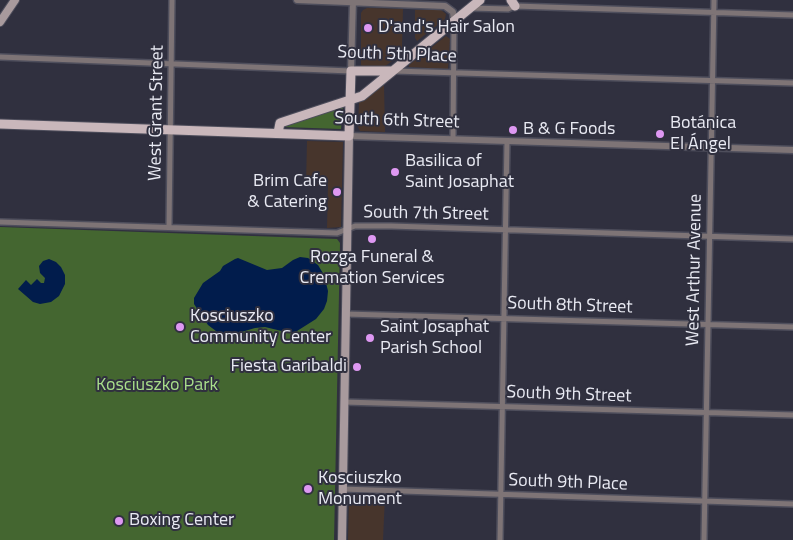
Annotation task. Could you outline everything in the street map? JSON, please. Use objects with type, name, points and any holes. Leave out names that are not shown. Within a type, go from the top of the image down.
[{"type":"main road","points":[[0,22],[15,0]]},
{"type":"main road","points":[[278,134],[280,123],[362,96],[480,0]]},
{"type":"main road","points":[[342,540],[351,70]]},
{"type":"main road","name":"South 5th Place","points":[[351,70],[392,71]]},
{"type":"main road","name":"South 6th Street","points":[[0,124],[349,136]]},
{"type":"street","name":"West Grant Street","points":[[169,227],[172,0]]},
{"type":"street","points":[[297,0],[445,6],[453,12],[452,139]]},
{"type":"street","name":"West Arthur Avenue","points":[[704,540],[714,0]]},
{"type":"street","points":[[351,70],[353,1]]},
{"type":"street","points":[[469,8],[508,9],[513,3],[793,15]]},
{"type":"street","name":"South 5th Place","points":[[0,57],[351,70]]},
{"type":"street","name":"South 5th Place","points":[[392,71],[793,83]]},
{"type":"street","name":"South 6th Street","points":[[349,136],[793,150]]},
{"type":"street","points":[[500,540],[507,140]]},
{"type":"street","name":"South 7th Street","points":[[0,222],[338,233],[356,226],[378,226],[793,239]]},
{"type":"street","name":"South 8th Street","points":[[346,314],[793,328]]},
{"type":"street","name":"South 9th Street","points":[[344,402],[793,415]]},
{"type":"street","name":"South 9th Place","points":[[342,488],[793,504]]},
{"type":"shaded area","points":[[367,8],[403,9],[402,48],[404,52],[384,67],[363,68],[361,65],[361,13]]},
{"type":"shaded area","points":[[415,10],[441,10],[446,14],[445,19],[417,41],[415,38]]},
{"type":"shaded area","points":[[446,36],[450,39],[448,69],[409,67],[409,65]]},
{"type":"shaded area","points":[[384,85],[385,132],[360,131],[358,127],[359,102]]},
{"type":"shaded area","points":[[307,141],[343,142],[341,227],[327,228],[328,186],[306,185]]},
{"type":"shaded area","points":[[350,494],[385,496],[383,540],[348,540]]},
{"type":"green space","points":[[343,106],[341,129],[283,127],[284,125]]},
{"type":"green space","name":"Kosciuszko Park","points":[[0,227],[337,239],[340,243],[334,540],[0,540]]},
{"type":"water","points":[[300,257],[308,258],[318,265],[324,275],[328,291],[324,309],[316,319],[297,331],[290,333],[265,327],[231,335],[220,334],[208,325],[194,304],[194,298],[203,283],[220,271],[223,266],[235,259],[238,258],[267,270],[282,268]]},
{"type":"water","points":[[49,259],[61,267],[65,275],[65,284],[59,296],[51,302],[40,304],[33,302],[18,289],[26,280],[31,285],[37,279],[44,283],[45,278],[40,273],[39,266],[43,261]]},
{"type":"place","name":"D'and's Hair Salon","points":[[368,28]]},
{"type":"place","name":"B & G Foods","points":[[513,130]]},
{"type":"place","name":"Botánica El Ángel","points":[[660,134]]},
{"type":"place","name":"Basilica of Saint Josaphat","points":[[395,172]]},
{"type":"place","name":"Brim Cafe & Catering","points":[[337,192]]},
{"type":"place","name":"Rozga Funeral & Cremation Services","points":[[372,239]]},
{"type":"place","name":"Kosciuszko Community Center","points":[[180,327]]},
{"type":"place","name":"Saint Josaphat Parish School","points":[[370,338]]},
{"type":"place","name":"Fiesta Garibaldi","points":[[357,367]]},
{"type":"place","name":"Kosciuszko Monument","points":[[308,489]]},
{"type":"place","name":"Boxing Center","points":[[119,521]]}]
